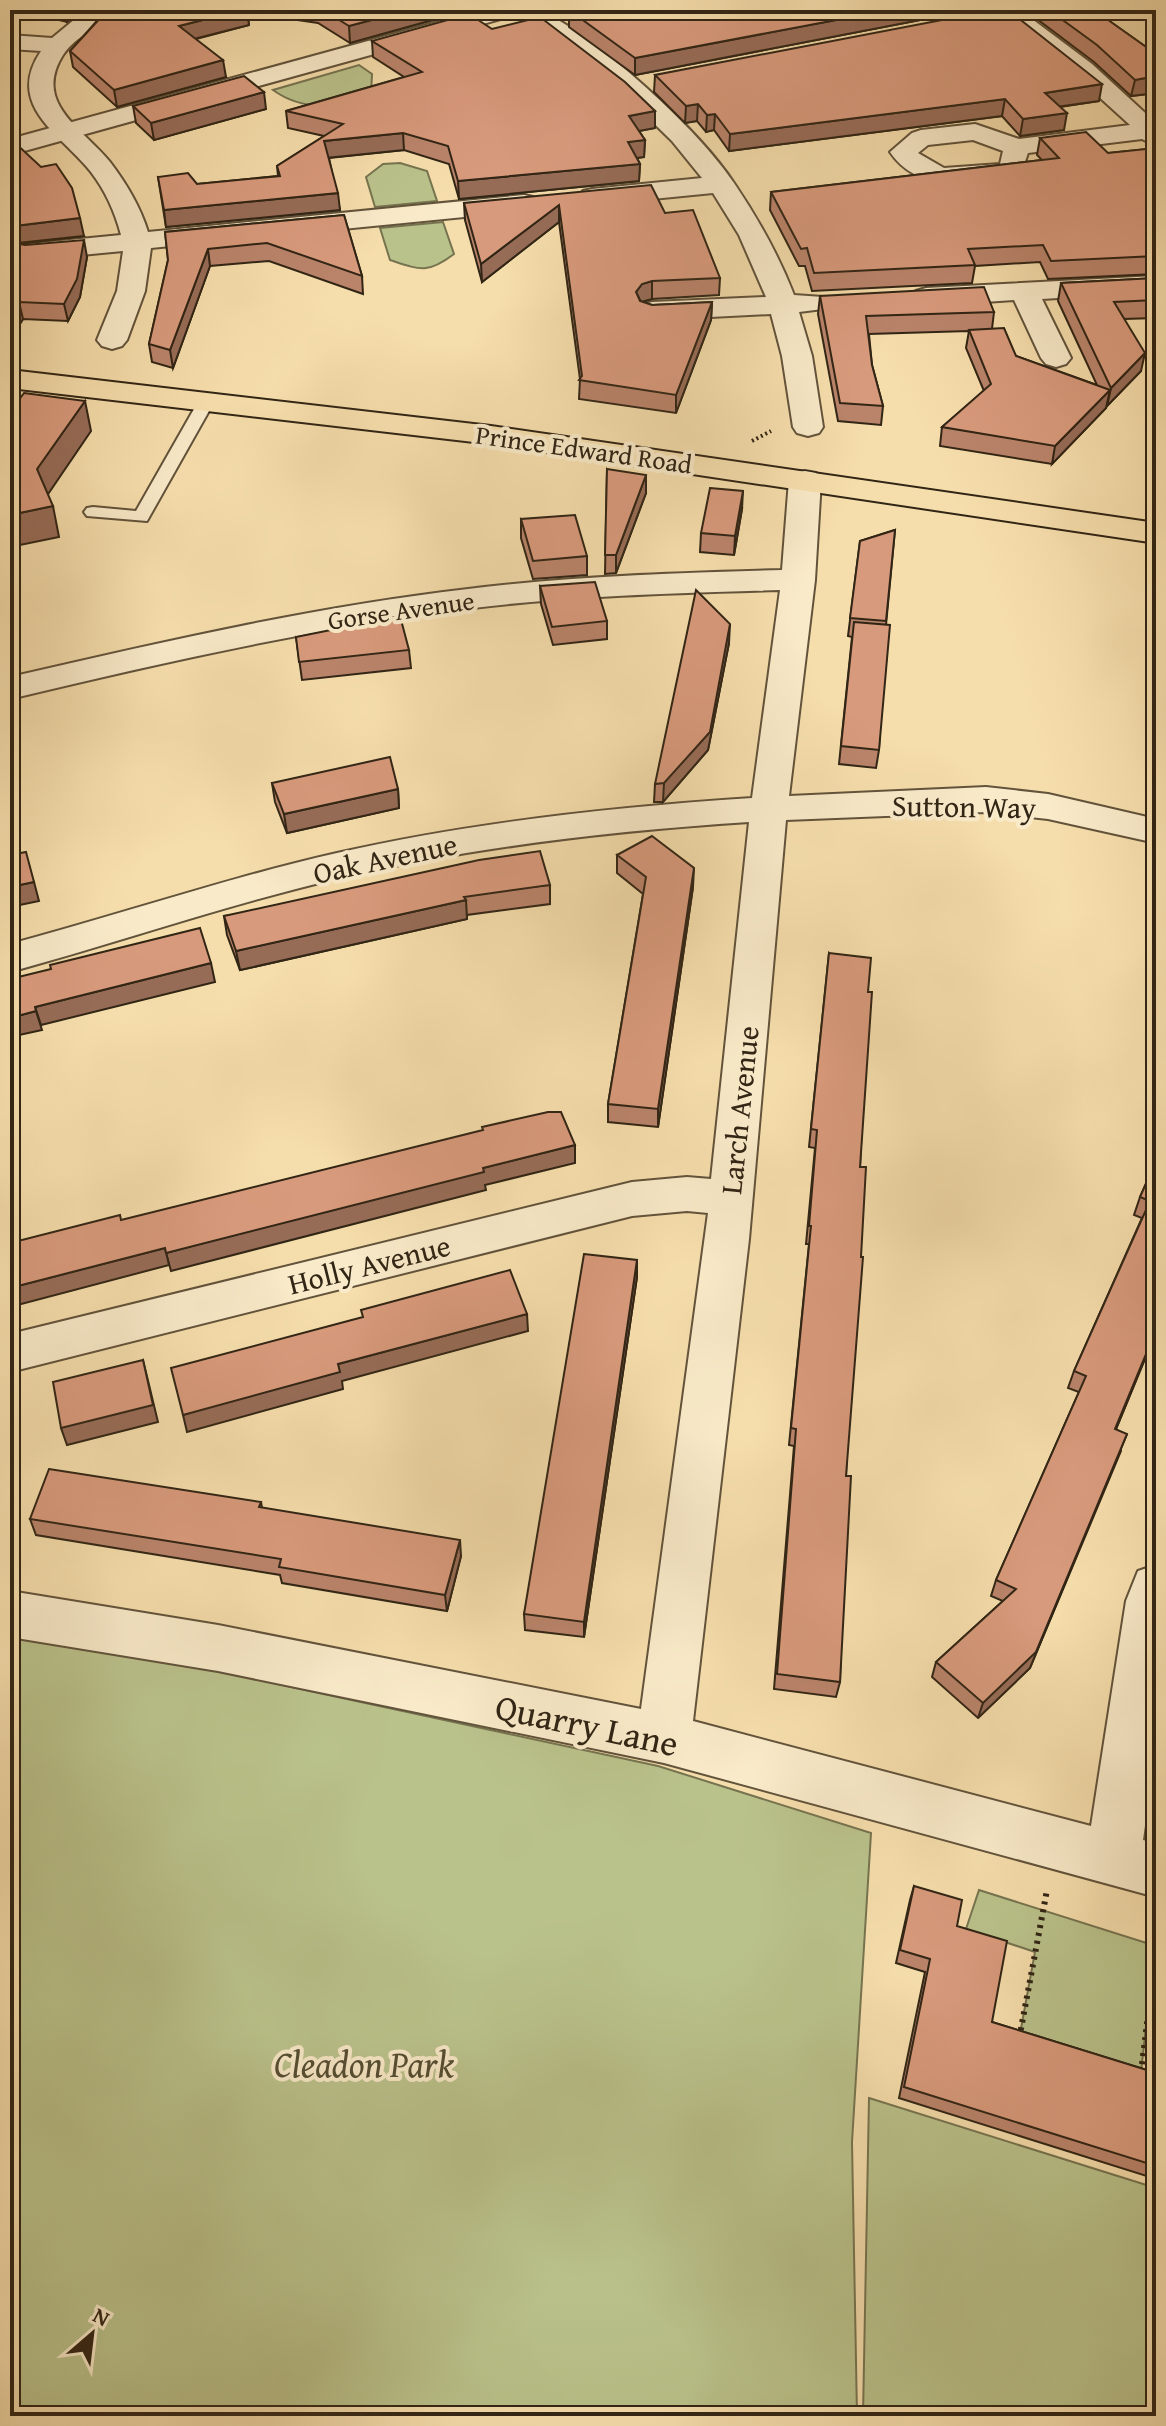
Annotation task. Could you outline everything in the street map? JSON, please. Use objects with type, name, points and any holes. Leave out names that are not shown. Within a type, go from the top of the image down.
[{"type":"main road","name":"Prince Edward Road","points":[[10,379],[491,435],[1156,533]]},
{"type":"street","points":[[84,349],[122,346],[136,242],[127,212],[111,182],[95,160],[65,132],[46,108],[40,83],[42,70],[56,45],[77,26],[102,10]]},
{"type":"street","points":[[10,147],[507,10]]},
{"type":"street","points":[[526,10],[631,86],[680,132],[722,184],[758,241],[784,305],[804,384],[808,427]]},
{"type":"street","points":[[933,28],[1013,11],[1114,96],[1152,134]]},
{"type":"street","points":[[10,42],[56,45]]},
{"type":"street","points":[[631,86],[661,80]]},
{"type":"street","points":[[1017,147],[1152,134]]},
{"type":"street","points":[[29,252],[722,184]]},
{"type":"street","points":[[896,298],[1156,284]]},
{"type":"street","points":[[1024,291],[1056,358]]},
{"type":"street","points":[[652,311],[832,302]]},
{"type":"street","name":"Larch Avenue","points":[[664,1738],[729,1198],[769,808],[798,580],[805,480]]},
{"type":"street","name":"Gorse Avenue","points":[[10,688],[120,661],[326,620],[467,599],[641,584],[798,580]]},
{"type":"street","name":"Sutton Way","points":[[769,808],[966,799],[1031,804],[1156,831]]},
{"type":"street","name":"Oak Avenue","points":[[10,958],[209,899],[381,856],[581,825],[769,808]]},
{"type":"street","name":"Holly Avenue","points":[[10,1353],[632,1199],[687,1194],[729,1198]]},
{"type":"street","points":[[1135,1864],[1149,1616],[1156,1587]]},
{"type":"street","name":"Quarry Lane","points":[[10,1614],[218,1648],[664,1738],[1135,1864]]},
{"type":"lane","points":[[1146,10],[1156,17]]},
{"type":"lane","points":[[93,512],[141,517],[206,402]]},
{"type":"path","points":[[1035,2039],[1020,2034],[1056,1842]]},
{"type":"path","points":[[1126,2067],[1141,2072],[1156,1951]]},
{"type":"green space","points":[[359,65],[372,74],[371,95],[333,104],[309,105],[273,90]]},
{"type":"green space","points":[[400,163],[427,171],[437,201],[375,207],[366,177],[383,164]]},
{"type":"green space","points":[[443,222],[454,254],[437,265],[424,268],[390,260],[380,228]]},
{"type":"green space","name":"Cleadon Park","points":[[10,1634],[203,1668],[658,1766],[871,1833],[852,2142],[857,2416],[10,2416]]},
{"type":"green space","points":[[979,1890],[1156,1946],[1156,1982],[1151,1981],[1141,2072],[1020,2034],[1035,1952],[966,1929]]},
{"type":"green space","points":[[869,2098],[1156,2188],[1156,2416],[863,2416]]},
{"type":"building","points":[[98,10],[242,10],[179,26],[223,60],[114,90],[70,51],[103,15],[94,13]]},
{"type":"building","points":[[323,10],[409,10],[349,26]]},
{"type":"building","points":[[569,10],[889,10],[635,58]]},
{"type":"building","points":[[994,10],[1008,10],[1102,84],[1045,93],[1067,113],[1023,119],[1005,99],[730,134],[715,114],[707,115],[698,104],[686,106],[655,75]]},
{"type":"building","points":[[1049,10],[1094,10],[1156,54],[1156,76],[1135,80],[1097,45]]},
{"type":"building","points":[[469,14],[492,29],[540,17],[625,82],[655,111],[629,116],[645,140],[628,142],[640,164],[458,181],[448,146],[403,133],[324,141],[338,193],[164,210],[158,177],[188,173],[197,184],[280,176],[277,166],[343,124],[286,111],[422,72],[372,41]]},
{"type":"building","points":[[244,76],[264,92],[151,123],[133,106]]},
{"type":"building","points":[[1086,132],[1108,153],[1156,148],[1156,256],[1051,261],[1043,245],[968,249],[975,265],[814,273],[807,248],[801,249],[771,192],[1059,158],[1040,138]]},
{"type":"building","points":[[10,140],[41,167],[56,164],[72,188],[80,218],[15,226],[10,234]]},
{"type":"building","points":[[651,185],[665,213],[693,210],[720,278],[652,281],[642,284],[636,292],[640,301],[652,305],[712,302],[676,395],[579,380],[582,376],[559,205],[481,264],[464,203]]},
{"type":"building","points":[[344,215],[362,276],[267,243],[208,249],[170,350],[149,344],[168,260],[165,232]]},
{"type":"building","points":[[10,238],[15,243],[25,245],[84,240],[77,279],[64,304],[19,302],[10,315]]},
{"type":"building","points":[[1156,278],[1156,300],[1114,302],[1145,353],[1111,388],[1061,283]]},
{"type":"building","points":[[984,287],[994,312],[866,316],[872,365],[883,406],[840,403],[820,296]]},
{"type":"building","points":[[1004,328],[1016,356],[1110,390],[1055,446],[942,427],[991,384],[969,330]]},
{"type":"building","points":[[24,393],[85,401],[37,469],[53,506],[10,515],[10,412]]},
{"type":"building","points":[[607,469],[646,475],[616,555],[605,555]]},
{"type":"building","points":[[710,488],[743,491],[735,536],[701,533]]},
{"type":"building","points":[[575,515],[587,556],[533,561],[521,519]]},
{"type":"building","points":[[895,530],[886,621],[850,618],[860,541]]},
{"type":"building","points":[[595,582],[607,621],[552,627],[540,586]]},
{"type":"building","points":[[696,590],[730,624],[710,732],[664,783],[655,784]]},
{"type":"building","points":[[400,616],[409,650],[299,662],[296,637]]},
{"type":"building","points":[[854,622],[890,625],[879,750],[841,746]]},
{"type":"building","points":[[390,757],[398,789],[284,814],[272,783]]},
{"type":"building","points":[[652,836],[694,868],[658,1109],[608,1104],[646,877],[617,855]]},
{"type":"building","points":[[540,851],[550,885],[464,897],[466,900],[236,951],[224,916],[479,860]]},
{"type":"building","points":[[26,852],[34,882],[10,887],[10,855]]},
{"type":"building","points":[[200,928],[211,963],[35,1007],[36,1011],[10,1018],[10,979],[51,969],[50,965]]},
{"type":"building","points":[[829,953],[871,958],[868,992],[872,992],[860,1167],[866,1167],[863,1257],[846,1476],[851,1476],[840,1682],[777,1674],[796,1429],[791,1428],[817,1130],[811,1129]]},
{"type":"building","points":[[548,1112],[561,1112],[575,1145],[483,1168],[484,1172],[166,1253],[165,1248],[10,1288],[10,1243],[120,1215],[121,1220]]},
{"type":"building","points":[[1156,1161],[1156,1330],[1115,1429],[1127,1434],[1036,1652],[983,1703],[936,1662],[1016,1589],[996,1580],[1086,1376],[1074,1371],[1150,1201],[1140,1197]]},
{"type":"building","points":[[584,1254],[637,1260],[584,1622],[524,1614]]},
{"type":"building","points":[[510,1270],[527,1314],[338,1364],[340,1372],[183,1415],[171,1368],[363,1317],[361,1310]]},
{"type":"building","points":[[143,1360],[153,1405],[61,1428],[53,1382]]},
{"type":"building","points":[[49,1469],[261,1502],[259,1507],[460,1540],[445,1595],[279,1567],[281,1559],[30,1519]]},
{"type":"building","points":[[914,1886],[962,1900],[957,1926],[1007,1941],[992,2022],[1153,2072],[1156,2048],[1156,2166],[904,2087],[930,1959],[900,1950]]}]
